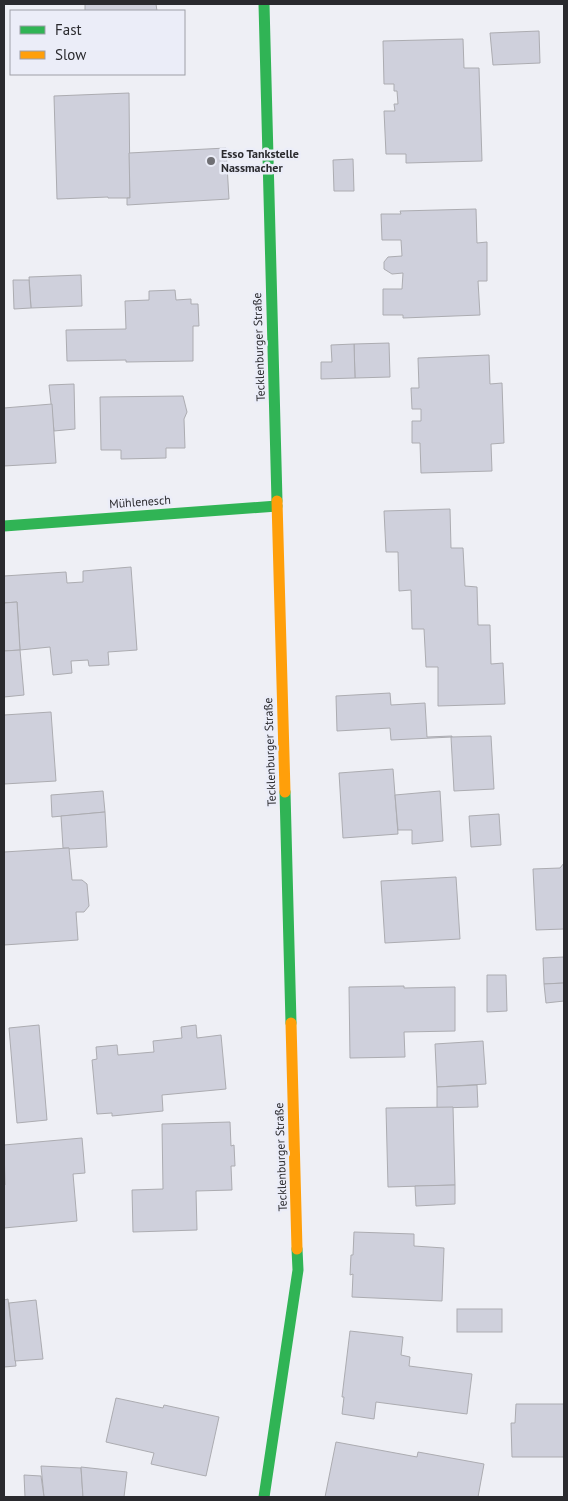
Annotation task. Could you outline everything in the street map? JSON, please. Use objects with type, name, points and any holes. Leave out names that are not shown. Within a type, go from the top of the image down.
[{"type":"street","name":"Tecklenburger Straße","points":[[264,4],[298,1270],[264,1497]]},
{"type":"street","name":"Mühlenesch","points":[[4,526],[277,506]]},
{"type":"building","points":[[85,4],[156,4],[157,10],[85,10]]},
{"type":"building","points":[[539,31],[540,63],[493,65],[490,33]]},
{"type":"building","points":[[463,39],[464,68],[479,68],[482,161],[406,163],[406,154],[386,154],[384,111],[395,111],[394,104],[398,104],[397,91],[394,91],[394,84],[384,84],[383,41]]},
{"type":"building","points":[[129,93],[130,198],[57,199],[54,96]]},
{"type":"building","points":[[226,148],[229,199],[127,205],[127,198],[130,198],[129,153]]},
{"type":"building","points":[[353,159],[354,191],[334,191],[333,160]]},
{"type":"building","points":[[476,209],[477,243],[487,242],[487,281],[478,281],[480,315],[403,318],[403,315],[383,315],[383,289],[402,289],[403,273],[392,274],[384,269],[384,262],[388,257],[402,256],[401,240],[382,240],[381,214],[401,214],[400,211]]},
{"type":"building","points":[[81,275],[82,306],[31,308],[29,277]]},
{"type":"building","points":[[13,280],[29,280],[31,308],[14,309]]},
{"type":"building","points":[[175,290],[176,300],[191,299],[191,304],[198,304],[199,326],[193,326],[193,361],[67,361],[66,330],[126,329],[125,301],[149,300],[149,291]]},
{"type":"building","points":[[389,343],[390,377],[355,378],[354,344]]},
{"type":"building","points":[[354,344],[355,378],[321,379],[321,362],[332,362],[331,345]]},
{"type":"building","points":[[489,355],[490,384],[502,383],[504,443],[491,444],[492,471],[421,473],[420,443],[412,443],[412,421],[421,421],[421,409],[412,409],[411,388],[419,388],[418,358]]},
{"type":"building","points":[[74,384],[75,429],[54,431],[49,385]]},
{"type":"building","points":[[183,396],[187,412],[184,419],[185,448],[166,448],[166,458],[121,459],[121,450],[101,450],[100,397]]},
{"type":"building","points":[[52,404],[56,463],[4,466],[4,408]]},
{"type":"building","points":[[450,509],[451,548],[463,548],[465,586],[477,587],[478,625],[490,625],[491,664],[503,663],[505,704],[438,706],[438,667],[426,667],[424,629],[412,629],[411,590],[399,591],[398,552],[386,552],[384,511]]},
{"type":"building","points":[[131,567],[137,650],[108,652],[109,665],[89,666],[88,660],[71,661],[72,673],[53,675],[50,647],[20,650],[17,602],[4,603],[4,576],[66,572],[67,583],[83,582],[83,571]]},
{"type":"building","points":[[17,602],[20,650],[4,651],[4,603]]},
{"type":"building","points":[[20,650],[24,695],[4,697],[4,651]]},
{"type":"building","points":[[390,693],[391,705],[425,703],[427,737],[452,737],[391,740],[390,728],[337,731],[336,696]]},
{"type":"building","points":[[51,712],[56,781],[4,784],[4,715]]},
{"type":"building","points":[[491,736],[494,789],[454,791],[451,737]]},
{"type":"building","points":[[393,769],[398,834],[343,838],[339,773]]},
{"type":"building","points":[[103,791],[105,812],[52,817],[51,795]]},
{"type":"building","points":[[440,791],[443,841],[412,844],[412,830],[398,830],[395,795]]},
{"type":"building","points":[[105,812],[107,847],[63,848],[61,816]]},
{"type":"building","points":[[499,814],[501,845],[471,847],[469,816]]},
{"type":"building","points":[[69,848],[72,880],[82,880],[87,884],[89,906],[84,912],[76,912],[78,940],[4,945],[4,852]]},
{"type":"building","points":[[564,863],[564,929],[536,930],[533,869],[560,868]]},
{"type":"building","points":[[456,877],[460,939],[385,943],[381,881]]},
{"type":"building","points":[[564,957],[564,983],[544,984],[543,958]]},
{"type":"building","points":[[487,975],[506,975],[507,1011],[487,1012]]},
{"type":"building","points":[[564,983],[564,1001],[546,1003],[544,984]]},
{"type":"building","points":[[404,986],[404,988],[455,987],[455,1031],[404,1032],[405,1057],[350,1058],[349,987]]},
{"type":"building","points":[[39,1025],[47,1120],[17,1123],[9,1028]]},
{"type":"building","points":[[196,1025],[197,1038],[221,1035],[226,1089],[162,1095],[163,1111],[112,1116],[112,1113],[97,1114],[92,1060],[97,1059],[96,1047],[117,1045],[118,1055],[154,1052],[153,1041],[182,1038],[181,1027]]},
{"type":"building","points":[[483,1041],[486,1084],[437,1087],[435,1044]]},
{"type":"building","points":[[477,1085],[478,1107],[437,1108],[437,1087]]},
{"type":"building","points":[[453,1107],[455,1185],[388,1187],[386,1108]]},
{"type":"building","points":[[230,1122],[231,1146],[234,1145],[235,1166],[231,1166],[232,1190],[196,1191],[197,1230],[133,1232],[132,1190],[163,1189],[162,1124]]},
{"type":"building","points":[[82,1138],[85,1173],[73,1174],[77,1221],[4,1228],[4,1145]]},
{"type":"building","points":[[455,1185],[455,1204],[416,1206],[415,1186]]},
{"type":"building","points":[[354,1232],[414,1234],[414,1246],[444,1248],[442,1301],[352,1297],[353,1274],[350,1275]]},
{"type":"building","points":[[8,1299],[16,1366],[4,1367],[4,1300]]},
{"type":"building","points":[[36,1300],[43,1359],[15,1361],[9,1303]]},
{"type":"building","points":[[457,1309],[502,1309],[502,1332],[457,1332]]},
{"type":"building","points":[[350,1331],[403,1337],[401,1355],[410,1357],[409,1366],[472,1374],[467,1414],[376,1402],[374,1419],[342,1414],[344,1397],[342,1397]]},
{"type":"building","points":[[116,1398],[163,1408],[164,1405],[219,1417],[206,1476],[151,1464],[154,1453],[106,1442]]},
{"type":"building","points":[[516,1404],[564,1404],[564,1457],[512,1457],[511,1423],[515,1423]]},
{"type":"building","points":[[336,1442],[417,1457],[418,1452],[484,1464],[478,1497],[325,1497]]},
{"type":"building","points":[[41,1466],[81,1468],[83,1497],[44,1497]]},
{"type":"building","points":[[81,1467],[127,1472],[124,1497],[83,1497]]},
{"type":"building","points":[[24,1475],[41,1476],[44,1497],[25,1497]]},
{"type":"traffic: fast","points":[[264,4],[277,501]]},
{"type":"traffic: fast","points":[[4,526],[277,506]]},
{"type":"traffic: fast","points":[[285,792],[291,1023]]},
{"type":"traffic: fast","points":[[264,1497],[298,1270],[297,1249]]},
{"type":"traffic: slow","points":[[277,501],[285,792]]},
{"type":"traffic: slow","points":[[291,1023],[297,1249]]},
{"type":"place","name":"Esso Tankstelle Nassmacher","points":[[211,161]]}]
